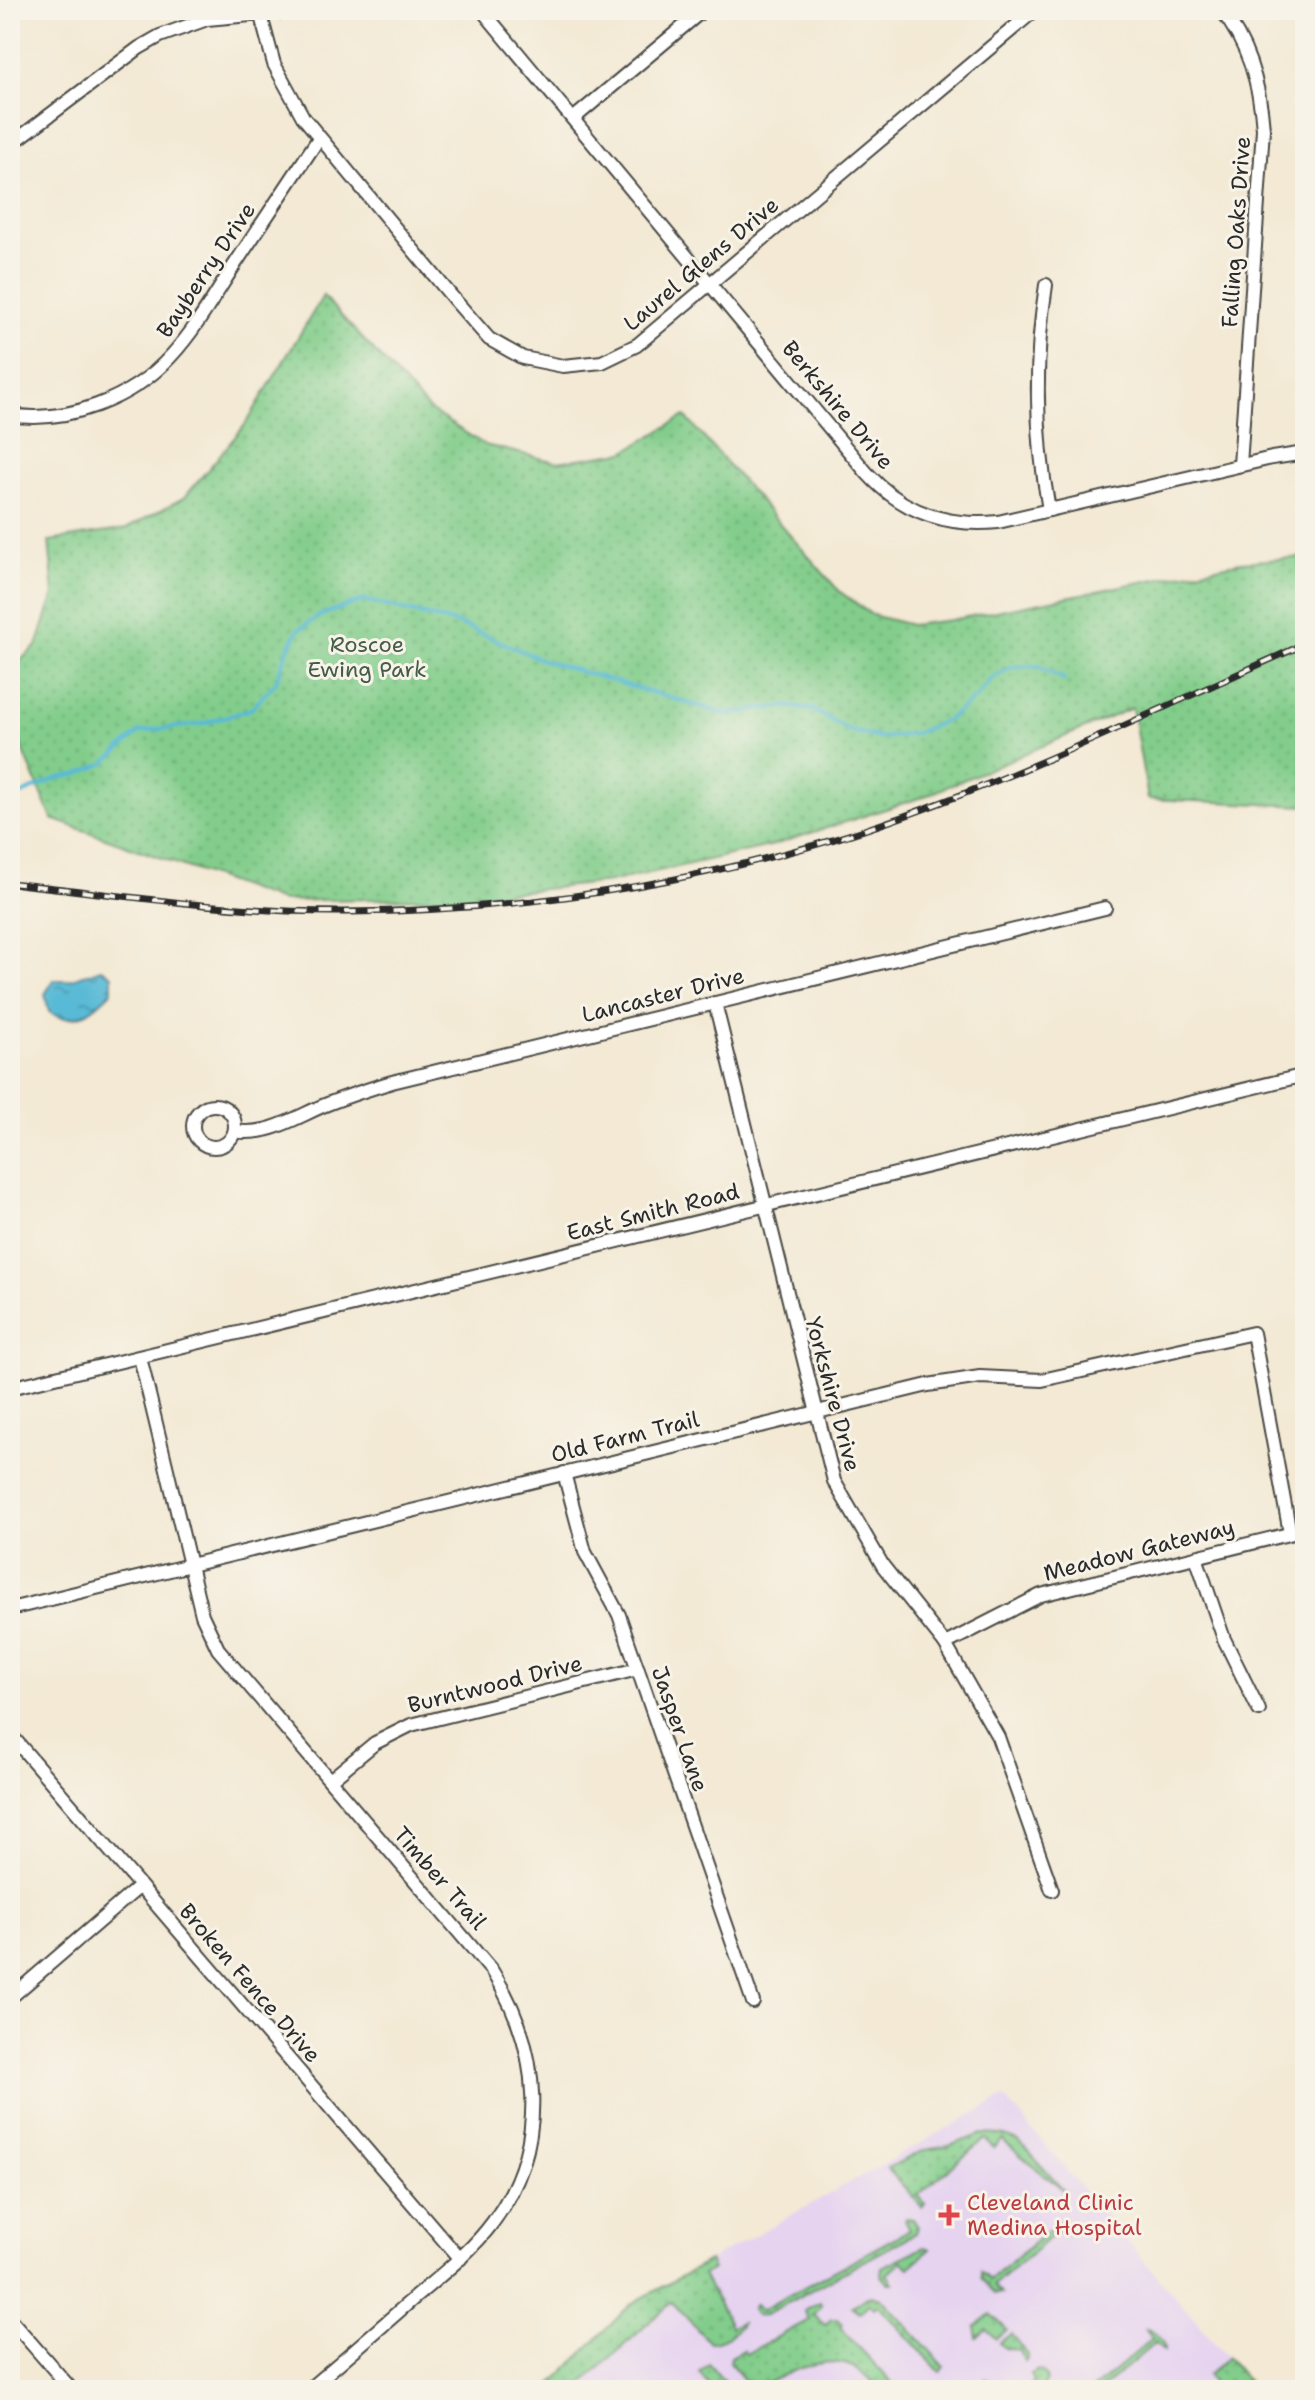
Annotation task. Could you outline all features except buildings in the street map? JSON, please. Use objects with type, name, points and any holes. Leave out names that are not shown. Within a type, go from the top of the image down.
[{"type":"street","points":[[10,145],[139,48],[160,36],[207,19],[306,10]]},
{"type":"street","name":"Berkshire Drive","points":[[482,10],[867,473],[892,497],[913,509],[957,523],[998,522],[1240,465],[1305,453]]},
{"type":"street","points":[[573,119],[703,10]]},
{"type":"street","name":"Laurel Glens Drive","points":[[261,16],[274,64],[287,92],[319,138],[479,329],[505,350],[523,358],[563,366],[602,362],[637,345],[1035,10]]},
{"type":"street","name":"Falling Oaks Drive","points":[[1221,10],[1248,54],[1256,79],[1263,129],[1240,465]]},
{"type":"street","name":"Bayberry Drive","points":[[10,415],[43,416],[92,407],[123,393],[152,374],[186,338],[319,138]]},
{"type":"street","points":[[1046,285],[1040,325],[1037,405],[1039,445],[1049,510]]},
{"type":"street","name":"Lancaster Drive","points":[[235,1131],[262,1130],[280,1125],[333,1102],[392,1082],[1105,908]]},
{"type":"street","name":"Yorkshire Drive","points":[[715,1003],[834,1481],[883,1566],[945,1644],[998,1737],[1052,1890]]},
{"type":"street","name":"East Smith Road","points":[[10,1388],[1305,1075]]},
{"type":"street","name":"Old Farm Trail","points":[[10,1609],[815,1412],[954,1381],[980,1377],[1042,1380],[1253,1333],[1290,1533]]},
{"type":"street","name":"Timber Trail","points":[[140,1357],[202,1615],[218,1649],[492,1971],[507,1993],[526,2042],[533,2091],[532,2117],[524,2158],[509,2196],[495,2219],[460,2259],[308,2390]]},
{"type":"street","name":"Jasper Lane","points":[[564,1473],[585,1552],[619,1615],[753,2002]]},
{"type":"street","name":"Meadow Gateway","points":[[945,1644],[1041,1595],[1305,1530]]},
{"type":"street","points":[[1196,1557],[1224,1639],[1259,1710]]},
{"type":"street","name":"Burntwood Drive","points":[[330,1780],[375,1743],[411,1725],[638,1669]]},
{"type":"street","name":"Broken Fence Drive","points":[[10,1734],[460,2259]]},
{"type":"street","points":[[10,1998],[140,1886]]},
{"type":"street","points":[[10,2319],[72,2390]]},
{"type":"shaded area","name":"Cleveland Clinic Medina Hospital","points":[[1004,2097],[1255,2390],[546,2390],[631,2304]]},
{"type":"green space","name":"Roscoe Ewing Park","points":[[323,296],[428,409],[485,445],[557,462],[624,452],[685,416],[839,591],[872,615],[911,625],[951,620],[1241,562],[1305,557],[1305,806],[1148,799],[1132,708],[923,797],[774,845],[610,882],[468,897],[281,901],[52,819],[10,719],[10,669],[37,646],[54,594],[49,541],[126,529],[185,497],[245,425]]},
{"type":"green space","points":[[982,2134],[1002,2135],[1019,2141],[1066,2193],[1002,2140],[994,2148],[985,2139],[918,2195],[925,2203],[922,2207],[887,2168],[925,2150],[949,2146]]},
{"type":"green space","points":[[913,2219],[918,2227],[916,2233],[765,2315],[756,2316],[752,2309],[755,2304],[760,2311],[909,2230],[904,2220]]},
{"type":"green space","points":[[1061,2220],[1068,2228],[1068,2234],[1061,2228],[994,2285],[1001,2294],[994,2293],[981,2278],[981,2272],[990,2280]]},
{"type":"green space","points":[[924,2247],[930,2249],[909,2268],[902,2261],[887,2274],[893,2283],[888,2283],[881,2275],[882,2267]]},
{"type":"green space","points":[[709,2261],[713,2269],[703,2275],[731,2327],[741,2322],[733,2333],[709,2342],[672,2302],[575,2390],[546,2390],[631,2304]]},
{"type":"green space","points":[[871,2295],[881,2298],[945,2367],[940,2372],[878,2305],[874,2308],[870,2303],[860,2312],[852,2306]]},
{"type":"green space","points":[[820,2302],[822,2305],[814,2315],[825,2325],[831,2319],[837,2319],[842,2324],[840,2327],[899,2390],[878,2390],[865,2375],[851,2366],[836,2363],[805,2367],[757,2388],[746,2382],[729,2362],[730,2357],[743,2350],[746,2354],[809,2320],[804,2310]]},
{"type":"green space","points":[[991,2314],[1007,2330],[996,2339],[986,2329],[977,2337],[975,2327]]},
{"type":"green space","points":[[1146,2329],[1159,2337],[1164,2351],[1155,2343],[1100,2390],[1092,2390],[1152,2339]]},
{"type":"green space","points":[[1011,2334],[1027,2354],[1024,2361],[1020,2351],[1005,2348],[999,2343]]},
{"type":"green space","points":[[1227,2357],[1255,2390],[1211,2390],[1214,2386],[1207,2375]]},
{"type":"green space","points":[[709,2364],[731,2390],[714,2390],[699,2373]]},
{"type":"green space","points":[[1038,2370],[1047,2380],[1042,2390],[989,2390],[981,2385],[985,2379],[1009,2386],[1027,2386],[1034,2384],[1030,2374]]},
{"type":"water","points":[[101,969],[112,975],[112,991],[98,1004],[75,1017],[67,1018],[49,1012],[45,994],[54,980],[69,980]]},
{"type":"waterway","points":[[20,795],[58,778],[79,774],[105,763],[139,732],[201,724],[251,709],[276,682],[298,630],[321,615],[364,600],[459,624],[545,661],[726,714],[786,706],[813,710],[850,731],[881,738],[916,733],[949,719],[977,696],[992,678],[1012,667],[1038,666],[1064,679]]},
{"type":"railway","points":[[10,883],[136,898],[304,912],[478,906],[608,891],[737,865],[864,830],[976,789],[1305,644]]},
{"type":"place","name":"Cleveland Clinic Medina Hospital","points":[[949,2215]]}]
